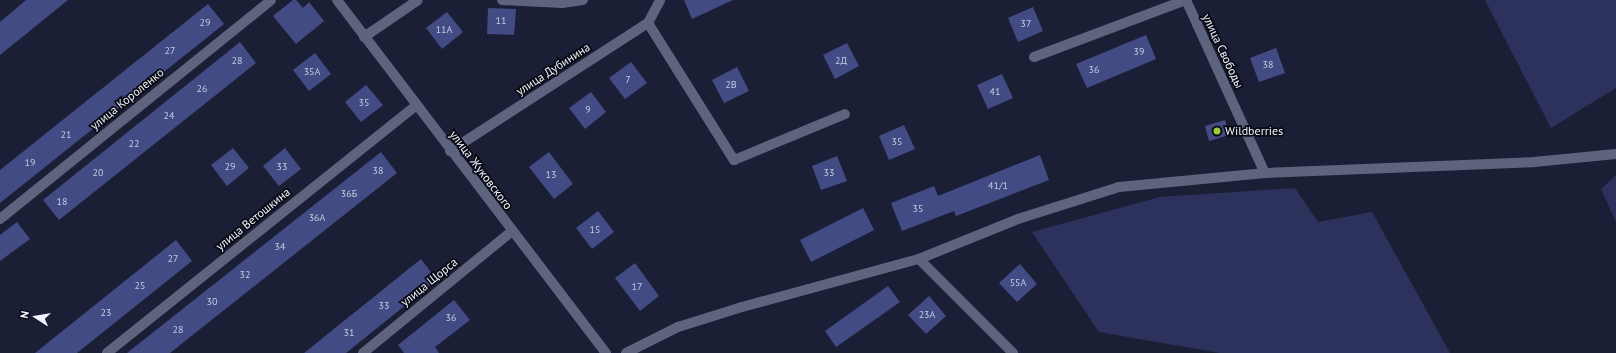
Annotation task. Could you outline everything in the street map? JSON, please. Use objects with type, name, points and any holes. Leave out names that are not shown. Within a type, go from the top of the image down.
[{"type":"street","name":"улица Короленко","points":[[0,219],[271,0]]},
{"type":"street","name":"улица Жуковского","points":[[337,0],[511,232],[606,353]]},
{"type":"street","points":[[364,37],[418,0]]},
{"type":"street","points":[[502,0],[562,3],[583,0]]},
{"type":"street","name":"улица Дубинина","points":[[450,151],[648,23],[660,0]]},
{"type":"street","name":"улица Свободы","points":[[1034,57],[1186,0],[1265,173]]},
{"type":"street","points":[[648,23],[734,160],[845,114]]},
{"type":"street","name":"улица Ветошкина","points":[[107,353],[415,106]]},
{"type":"street","points":[[626,353],[685,325],[919,260],[1018,219],[1119,187],[1265,173],[1534,162],[1616,154]]},
{"type":"street","name":"улица Щорса","points":[[363,353],[511,232]]},
{"type":"street","points":[[919,260],[1013,353]]},
{"type":"shaded area","points":[[1485,0],[1616,0],[1616,88],[1551,128]]},
{"type":"shaded area","points":[[1616,175],[1616,222],[1601,189]]},
{"type":"shaded area","points":[[1295,188],[1318,222],[1372,212],[1450,353],[1220,353],[1099,332],[1032,232],[1160,197]]},
{"type":"building","points":[[26,0],[68,0],[0,55],[0,22]]},
{"type":"building","points":[[293,0],[296,0],[303,8],[309,2],[324,21],[296,44],[273,16]]},
{"type":"building","points":[[684,0],[733,0],[692,19]]},
{"type":"building","points":[[208,4],[224,24],[0,203],[0,170]]},
{"type":"building","points":[[1033,7],[1043,31],[1018,42],[1008,18]]},
{"type":"building","points":[[488,8],[516,9],[514,35],[487,34]]},
{"type":"building","points":[[447,12],[463,32],[442,49],[426,28]]},
{"type":"building","points":[[1146,35],[1156,59],[1087,88],[1076,64]]},
{"type":"building","points":[[240,42],[256,63],[59,220],[43,200]]},
{"type":"building","points":[[847,43],[859,66],[835,79],[823,55]]},
{"type":"building","points":[[1276,48],[1285,73],[1259,82],[1250,58]]},
{"type":"building","points":[[315,53],[331,74],[309,91],[293,70]]},
{"type":"building","points":[[631,62],[647,83],[625,99],[609,78]]},
{"type":"building","points":[[737,67],[749,91],[724,103],[712,80]]},
{"type":"building","points":[[1002,74],[1013,98],[988,109],[977,85]]},
{"type":"building","points":[[366,85],[383,105],[361,122],[345,102]]},
{"type":"building","points":[[591,92],[606,112],[585,129],[569,108]]},
{"type":"building","name":"Wildberries","points":[[1225,120],[1229,135],[1209,141],[1205,126]]},
{"type":"building","points":[[904,125],[915,149],[889,160],[879,136]]},
{"type":"building","points":[[233,148],[249,168],[227,186],[211,165]]},
{"type":"building","points":[[285,148],[301,169],[279,186],[263,166]]},
{"type":"building","points":[[381,152],[397,173],[170,353],[127,353]]},
{"type":"building","points":[[549,152],[573,184],[554,199],[529,167]]},
{"type":"building","points":[[1040,155],[1049,180],[956,216],[954,211],[902,231],[891,203],[934,186],[938,196]]},
{"type":"building","points":[[837,156],[847,181],[821,190],[812,166]]},
{"type":"building","points":[[863,208],[874,230],[811,262],[800,240]]},
{"type":"building","points":[[598,211],[614,232],[592,249],[576,228]]},
{"type":"building","points":[[17,222],[30,239],[0,261],[0,235]]},
{"type":"building","points":[[176,240],[192,261],[77,353],[35,353]]},
{"type":"building","points":[[421,259],[437,280],[346,353],[304,353]]},
{"type":"building","points":[[635,263],[659,296],[640,311],[615,278]]},
{"type":"building","points":[[1020,264],[1037,284],[1017,302],[999,283]]},
{"type":"building","points":[[888,286],[900,302],[836,347],[825,331]]},
{"type":"building","points":[[929,296],[946,316],[926,334],[908,315]]},
{"type":"building","points":[[454,300],[470,320],[435,347],[439,353],[404,353],[398,345]]},
{"type":"place","name":"Wildberries","points":[[1217,131]]}]
